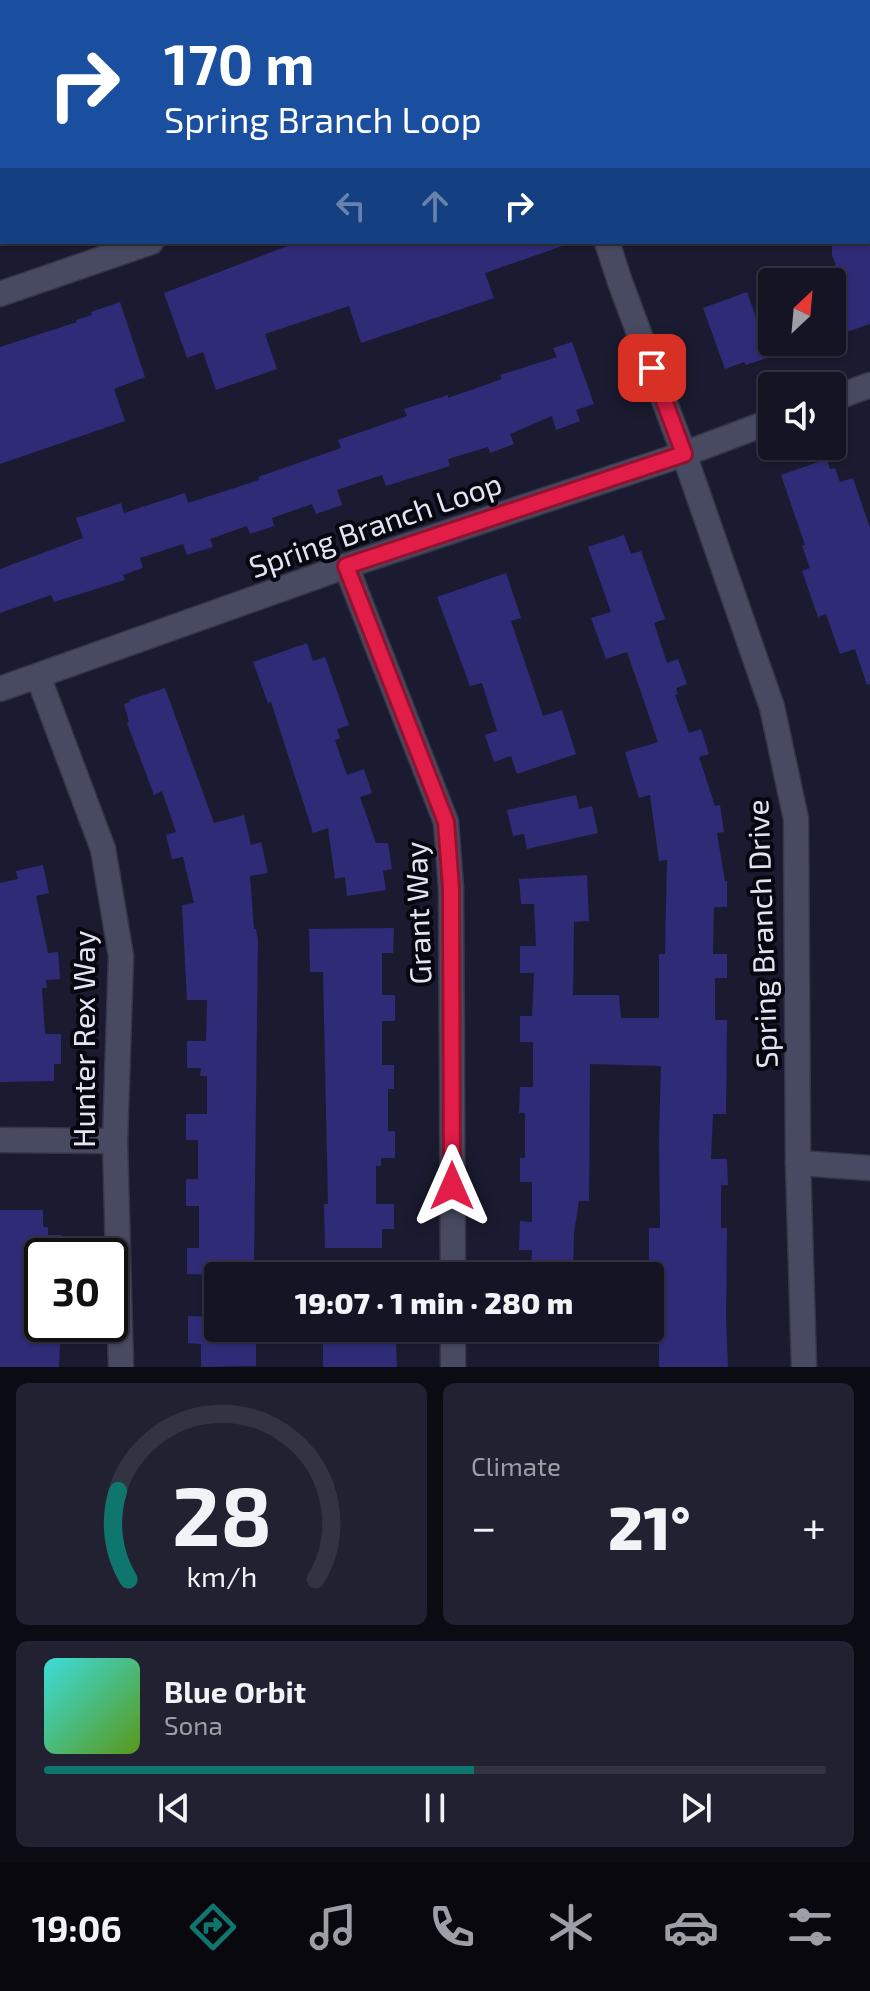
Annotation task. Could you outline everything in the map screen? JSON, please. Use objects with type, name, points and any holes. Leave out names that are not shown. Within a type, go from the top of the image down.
[{"type":"street","points":[[0,294],[145,244]]},
{"type":"street","name":"Spring Branch Drive","points":[[608,244],[772,707],[796,819],[798,1163],[804,1367]]},
{"type":"street","points":[[846,394],[870,385]]},
{"type":"street","name":"Spring Branch Loop","points":[[0,689],[346,566],[684,454],[758,426]]},
{"type":"street","name":"Grant Way","points":[[346,566],[446,822],[451,888],[453,1262]]},
{"type":"street","name":"Hunter Rex Way","points":[[38,676],[103,849],[121,956],[115,1141],[121,1367]]},
{"type":"street","points":[[0,1140],[115,1141]]},
{"type":"street","points":[[798,1163],[870,1168]]},
{"type":"street","points":[[453,1342],[453,1367]]},
{"type":"building","points":[[293,244],[565,244],[485,273],[494,298],[361,343],[349,306],[265,334],[277,369],[216,390],[203,352],[187,358],[164,293]]},
{"type":"building","points":[[832,244],[870,244],[870,324],[846,332],[846,268],[832,268],[836,265]]},
{"type":"building","points":[[747,292],[758,323],[758,356],[770,357],[725,369],[703,308]]},
{"type":"building","points":[[120,302],[145,377],[114,389],[125,421],[0,464],[0,347],[77,322],[92,315],[91,312]]},
{"type":"building","points":[[572,342],[594,404],[576,410],[580,421],[556,430],[552,416],[510,434],[514,444],[490,453],[488,447],[448,459],[450,466],[386,486],[382,475],[337,490],[342,505],[316,514],[312,504],[272,518],[274,526],[250,534],[247,526],[210,539],[213,547],[187,555],[183,544],[140,558],[143,568],[123,575],[125,580],[54,602],[51,595],[0,613],[0,569],[83,538],[76,518],[121,503],[124,513],[185,493],[188,503],[259,480],[258,477],[341,448],[338,440],[407,416],[404,409],[448,395],[448,398],[502,379],[500,375],[557,357],[553,348]]},
{"type":"building","points":[[827,460],[830,469],[835,468],[840,482],[853,478],[870,528],[870,684],[867,685],[855,649],[840,654],[826,614],[818,617],[802,571],[810,568],[802,546],[805,545],[781,475]]},
{"type":"building","points":[[624,535],[631,554],[641,551],[665,619],[654,623],[667,663],[678,659],[687,684],[676,688],[678,694],[675,695],[689,733],[701,729],[709,754],[699,757],[715,806],[720,805],[724,832],[717,833],[727,881],[727,907],[714,907],[713,954],[727,954],[727,978],[715,978],[715,1020],[727,1020],[726,1114],[713,1114],[711,1159],[727,1159],[728,1185],[721,1185],[721,1228],[727,1228],[728,1367],[659,1367],[659,1344],[656,1342],[664,1342],[664,1262],[649,1262],[649,1228],[660,1228],[661,1066],[590,1064],[589,1201],[579,1201],[573,1262],[532,1262],[532,1250],[519,1250],[520,1221],[532,1222],[532,1182],[520,1182],[520,1158],[525,1158],[525,1113],[519,1113],[520,1087],[533,1087],[533,1042],[520,1042],[520,1016],[532,1016],[534,973],[520,973],[520,946],[536,946],[534,904],[521,904],[519,879],[587,875],[589,921],[574,922],[573,995],[619,995],[621,1018],[659,1018],[659,954],[665,954],[667,860],[659,861],[650,795],[639,798],[625,752],[658,742],[627,652],[606,659],[591,618],[611,612],[588,547]]},
{"type":"building","points":[[506,573],[521,618],[511,621],[543,716],[562,710],[576,754],[517,774],[511,756],[494,762],[485,735],[497,731],[482,683],[470,686],[437,597]]},
{"type":"building","points":[[307,643],[313,661],[325,657],[349,725],[337,729],[340,738],[335,740],[347,775],[364,769],[372,793],[360,797],[376,843],[388,843],[392,869],[383,871],[386,890],[347,896],[345,877],[335,879],[328,828],[313,833],[271,702],[268,703],[253,662]]},
{"type":"building","points":[[165,688],[214,823],[244,815],[251,845],[261,842],[268,873],[250,876],[254,929],[258,939],[254,1262],[204,1262],[204,1275],[187,1274],[187,1248],[199,1248],[199,1206],[186,1206],[186,1179],[198,1179],[198,1140],[186,1140],[186,1114],[207,1114],[207,1076],[200,1076],[201,1068],[187,1068],[187,1041],[206,1041],[207,1000],[187,1000],[182,905],[194,903],[183,857],[172,859],[166,835],[176,832],[162,791],[154,795],[127,723],[124,704]]},
{"type":"building","points":[[576,795],[579,809],[592,806],[598,833],[527,849],[524,834],[513,836],[507,810]]},
{"type":"building","points":[[43,865],[49,893],[36,896],[48,953],[58,952],[60,979],[46,980],[47,988],[42,988],[45,1034],[61,1034],[61,1064],[54,1064],[54,1081],[0,1082],[0,883],[18,879],[16,871]]},
{"type":"building","points":[[394,928],[393,953],[382,953],[382,995],[395,995],[395,1021],[382,1021],[382,1065],[394,1065],[394,1089],[388,1089],[388,1131],[395,1131],[395,1158],[381,1158],[381,1166],[376,1166],[376,1204],[394,1204],[394,1229],[382,1229],[382,1248],[325,1248],[324,1204],[328,1204],[323,972],[310,972],[309,929]]},
{"type":"building","points":[[0,1210],[43,1210],[43,1227],[48,1227],[48,1235],[61,1235],[61,1238],[24,1238],[24,1342],[60,1342],[59,1367],[0,1367]]},
{"type":"building","points":[[188,1316],[204,1317],[204,1342],[256,1342],[256,1366],[201,1367],[201,1344],[188,1343]]},
{"type":"building","points":[[323,1344],[396,1344],[397,1367],[323,1367]]},
{"type":"route","points":[[452,1186],[451,888],[446,822],[346,566],[684,454],[652,368]]}]
